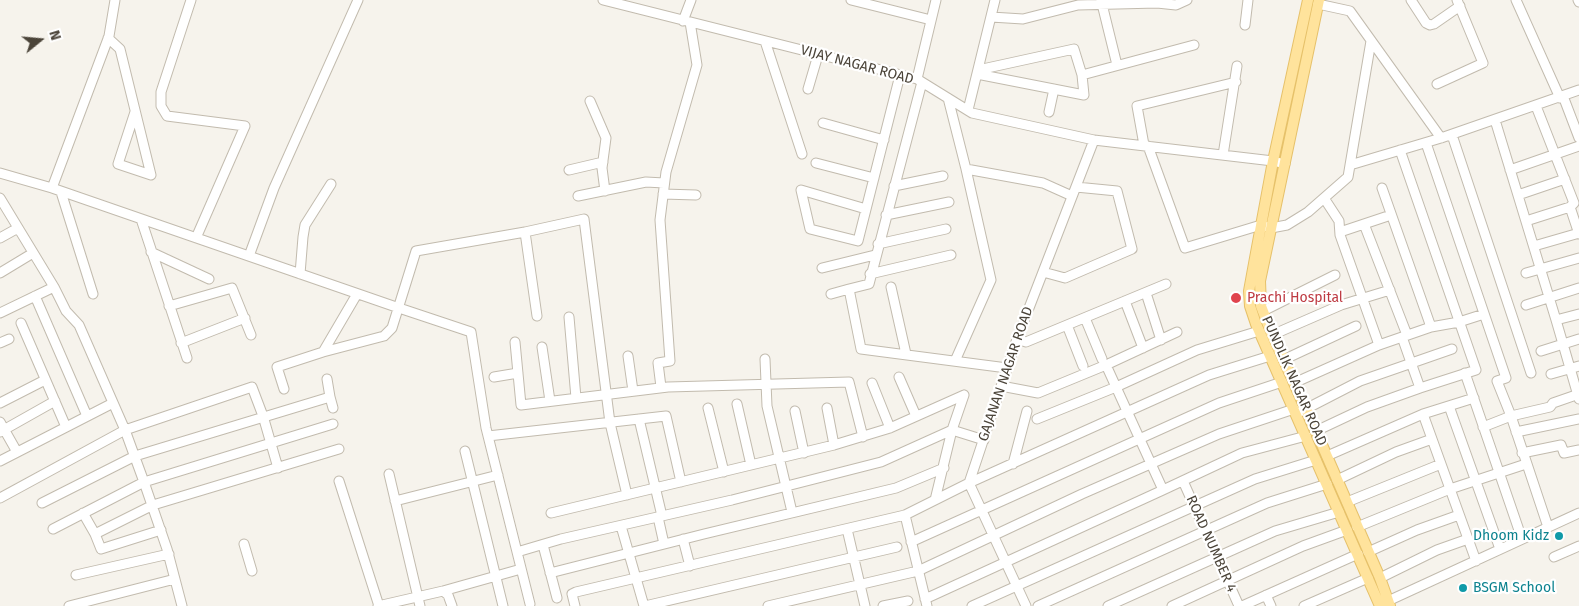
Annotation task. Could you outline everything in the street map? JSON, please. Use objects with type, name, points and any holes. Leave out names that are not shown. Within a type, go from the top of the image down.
[{"type":"main road","name":"PUNDLIK NAGAR ROAD","points":[[1315,1],[1273,161],[1260,281],[1261,306],[1294,383],[1298,411],[1306,436],[1316,460],[1347,502],[1352,528],[1363,553],[1380,578],[1385,605]]},
{"type":"main road","name":"PUNDLIK NAGAR ROAD","points":[[1315,1],[1285,164],[1249,291],[1250,306],[1282,382],[1298,411],[1316,431],[1327,456],[1339,512],[1352,528]]},
{"type":"main road","name":"PUNDLIK NAGAR ROAD","points":[[1363,553],[1368,578],[1385,605]]},
{"type":"street","points":[[52,188],[108,38],[115,0]]},
{"type":"street","points":[[191,0],[160,92],[161,106],[167,116],[245,126],[196,238]]},
{"type":"street","points":[[249,256],[274,188],[358,0]]},
{"type":"street","name":"VIJAY NAGAR ROAD","points":[[603,0],[900,75],[919,81],[972,113],[1094,140],[1285,164]]},
{"type":"street","points":[[661,387],[658,362],[670,361],[660,220],[666,172],[697,65],[686,22],[691,0]]},
{"type":"street","points":[[851,0],[879,3],[931,20]]},
{"type":"street","points":[[832,294],[868,284],[894,186],[936,0]]},
{"type":"street","points":[[968,110],[995,0]]},
{"type":"street","points":[[991,17],[1023,19],[1078,5],[1102,2],[1156,2],[1176,5],[1187,0]]},
{"type":"street","points":[[1245,25],[1248,0]]},
{"type":"street","points":[[1411,0],[1426,23],[1430,25],[1434,24],[1459,3],[1483,63],[1437,84]]},
{"type":"street","points":[[1516,0],[1579,138]]},
{"type":"street","points":[[1315,1],[1350,11],[1441,138]]},
{"type":"street","points":[[1102,2],[1117,65]]},
{"type":"street","points":[[108,38],[120,48],[151,175],[118,164],[135,111]]},
{"type":"street","points":[[765,41],[802,154]]},
{"type":"street","points":[[1236,82],[1137,106],[1146,146],[1186,248],[1266,226],[1287,225],[1308,212],[1348,177],[1372,41]]},
{"type":"street","points":[[1082,75],[1194,46]]},
{"type":"street","points":[[1074,49],[1082,75],[1084,95],[977,72],[1074,49]]},
{"type":"street","points":[[808,89],[818,55]]},
{"type":"street","points":[[1223,155],[1238,66]]},
{"type":"street","points":[[866,209],[801,190],[810,230],[858,241],[900,75]]},
{"type":"street","points":[[1049,112],[1054,89]]},
{"type":"street","points":[[1350,165],[1426,143],[1579,90]]},
{"type":"street","points":[[948,98],[991,280],[955,361]]},
{"type":"street","points":[[590,101],[606,138],[602,168],[605,190]]},
{"type":"street","points":[[1526,221],[1570,207],[1574,202],[1536,106]]},
{"type":"street","points":[[1483,427],[1511,416],[1579,396],[1575,367],[1563,344],[1495,120]]},
{"type":"street","points":[[823,123],[884,140]]},
{"type":"street","points":[[1452,134],[1531,373]]},
{"type":"street","name":"GAJANAN NAGAR ROAD","points":[[969,484],[1016,339],[1094,140]]},
{"type":"street","points":[[1426,143],[1506,378],[1497,381],[1511,416],[1548,527]]},
{"type":"street","points":[[1510,170],[1579,146]]},
{"type":"street","points":[[1316,431],[1367,407],[1476,370],[1400,150]]},
{"type":"street","points":[[570,170],[603,162]]},
{"type":"street","points":[[816,163],[874,178]]},
{"type":"street","points":[[966,169],[1043,183],[1074,192],[1117,191],[1132,249],[1065,278],[1043,272]]},
{"type":"street","points":[[0,173],[52,188],[471,332],[488,436],[530,604]]},
{"type":"street","points":[[894,186],[943,176]]},
{"type":"street","points":[[1518,195],[1565,179]]},
{"type":"street","points":[[578,196],[646,182],[664,183]]},
{"type":"street","points":[[300,274],[305,225],[331,184]]},
{"type":"street","points":[[1382,188],[1431,327]]},
{"type":"street","points":[[61,192],[93,294]]},
{"type":"street","points":[[663,194],[696,195]]},
{"type":"street","points":[[1324,198],[1339,221],[1340,232],[1379,345]]},
{"type":"street","points":[[1,201],[54,287],[66,311],[79,326],[125,430],[169,554],[182,606]]},
{"type":"street","points":[[886,215],[949,202]]},
{"type":"street","points":[[1534,246],[1579,234],[1570,207]]},
{"type":"street","points":[[1340,232],[1391,215]]},
{"type":"street","points":[[141,219],[186,358]]},
{"type":"street","points":[[284,389],[277,367],[323,352],[384,336],[392,328],[416,251],[526,232],[584,219],[605,394],[627,495]]},
{"type":"street","points":[[1364,224],[1390,290],[1420,388]]},
{"type":"street","points":[[0,238],[18,228]]},
{"type":"street","points":[[878,244],[946,229]]},
{"type":"street","points":[[526,232],[537,316]]},
{"type":"street","points":[[152,252],[209,279]]},
{"type":"street","points":[[0,273],[33,253]]},
{"type":"street","points":[[822,268],[875,255]]},
{"type":"street","points":[[870,274],[951,255]]},
{"type":"street","points":[[1526,273],[1579,258]]},
{"type":"street","points":[[1262,311],[1336,275]]},
{"type":"street","points":[[1016,339],[1026,342],[1166,284]]},
{"type":"street","points":[[0,313],[54,287]]},
{"type":"street","points":[[169,306],[230,288],[235,291],[251,335]]},
{"type":"street","points":[[891,288],[906,354]]},
{"type":"street","points":[[1526,305],[1579,288]]},
{"type":"street","points":[[849,289],[862,349],[1007,368]]},
{"type":"street","points":[[1272,335],[1341,305],[1390,290]]},
{"type":"street","points":[[1146,293],[1161,340]]},
{"type":"street","points":[[323,352],[357,294]]},
{"type":"street","points":[[35,296],[87,416]]},
{"type":"street","points":[[1125,301],[1143,348]]},
{"type":"street","points":[[1294,383],[1379,345],[1431,327],[1459,322],[1484,314]]},
{"type":"street","points":[[1556,320],[1579,314]]},
{"type":"street","points":[[569,317],[576,398]]},
{"type":"street","points":[[181,343],[245,318]]},
{"type":"street","points":[[1084,318],[1163,490]]},
{"type":"street","points":[[21,323],[66,427]]},
{"type":"street","points":[[1067,325],[1083,366]]},
{"type":"street","points":[[1283,360],[1356,326]]},
{"type":"street","points":[[1037,418],[1116,387],[1197,350],[1259,331]]},
{"type":"street","points":[[1001,386],[1038,393],[1104,362],[1143,348],[1177,332]]},
{"type":"street","points":[[0,343],[9,339]]},
{"type":"street","points":[[1541,351],[1579,339]]},
{"type":"street","points":[[514,342],[521,405],[661,387],[849,382],[863,437]]},
{"type":"street","points":[[542,346],[550,401]]},
{"type":"street","points":[[768,606],[918,571],[993,535],[1219,434],[1298,411],[1360,381],[1452,348]]},
{"type":"street","points":[[628,356],[633,391]]},
{"type":"street","points":[[575,606],[572,594],[905,515],[1209,375],[1270,356]]},
{"type":"street","points":[[765,359],[767,406],[792,512]]},
{"type":"street","points":[[1550,374],[1575,367]]},
{"type":"street","points":[[1465,373],[1522,539]]},
{"type":"street","points":[[494,377],[518,374]]},
{"type":"street","points":[[899,377],[916,416]]},
{"type":"street","points":[[327,379],[334,408]]},
{"type":"street","points":[[0,403],[45,380]]},
{"type":"street","points":[[912,542],[1219,403],[1282,382]]},
{"type":"street","points":[[872,383],[890,428]]},
{"type":"street","points":[[0,498],[125,430],[252,387],[263,416],[278,468]]},
{"type":"street","points":[[551,513],[834,446],[890,428],[964,395],[952,430],[935,500]]},
{"type":"street","points":[[42,503],[134,456],[330,397]]},
{"type":"street","points":[[1327,456],[1423,414],[1474,398]]},
{"type":"street","points":[[17,452],[1,428],[54,401]]},
{"type":"street","points":[[0,461],[113,403]]},
{"type":"street","points":[[737,404],[751,465]]},
{"type":"street","points":[[1449,406],[1500,549]]},
{"type":"street","points":[[708,408],[724,472]]},
{"type":"street","points":[[827,408],[834,446]]},
{"type":"street","points":[[795,411],[804,453]]},
{"type":"street","points":[[1013,464],[1027,411]]},
{"type":"street","points":[[1423,414],[1476,560]]},
{"type":"street","points":[[488,436],[666,416],[682,482]]},
{"type":"street","points":[[639,419],[656,488],[664,544]]},
{"type":"street","points":[[1516,432],[1579,419]]},
{"type":"street","points":[[53,529],[144,482],[333,424]]},
{"type":"street","points":[[517,552],[881,462],[952,430],[984,440]]},
{"type":"street","points":[[905,515],[926,602],[1005,561],[1242,453],[1306,436]]},
{"type":"street","points":[[1038,606],[1267,503],[1332,482],[1396,452],[1432,439]]},
{"type":"street","points":[[1522,453],[1561,445],[1564,453],[1579,450]]},
{"type":"street","points":[[95,534],[152,505],[339,450]]},
{"type":"street","points":[[465,451],[502,606]]},
{"type":"street","points":[[972,606],[1255,479],[1316,460]]},
{"type":"street","points":[[1347,502],[1441,464]]},
{"type":"street","points":[[1172,606],[1303,546],[1450,489],[1526,464]]},
{"type":"street","points":[[550,573],[792,512],[896,488],[944,468]]},
{"type":"street","points":[[389,474],[418,601]]},
{"type":"street","points":[[395,502],[498,475]]},
{"type":"street","points":[[339,481],[378,606],[418,601],[443,591],[521,569]]},
{"type":"street","name":"ROAD NUMBER 4","points":[[1183,481],[1228,582],[1241,606]]},
{"type":"street","points":[[969,484],[1026,606]]},
{"type":"street","points":[[1108,606],[1275,531],[1339,512]]},
{"type":"street","points":[[83,513],[101,549],[161,530]]},
{"type":"street","points":[[1385,605],[1476,560],[1579,513]]},
{"type":"street","points":[[1241,606],[1417,530],[1459,515]]},
{"type":"street","points":[[621,526],[644,606],[897,547]]},
{"type":"street","points":[[847,529],[865,606]]},
{"type":"street","points":[[683,539],[690,566]]},
{"type":"street","points":[[1380,578],[1437,550],[1468,539]]},
{"type":"street","points":[[244,544],[252,570]]},
{"type":"street","points":[[542,545],[557,598]]},
{"type":"street","points":[[1554,557],[1579,546]]},
{"type":"street","points":[[76,575],[169,554]]},
{"type":"street","points":[[1304,606],[1368,578]]},
{"type":"street","points":[[69,606],[175,580]]},
{"type":"street","points":[[443,591],[448,595],[452,606]]},
{"type":"street","points":[[1266,595],[1271,606]]},
{"type":"street","points":[[883,606],[908,601]]},
{"type":"place","name":"Prachi Hospital","points":[[1236,298]]},
{"type":"place","name":"Dhoom Kidz","points":[[1559,536]]},
{"type":"place","name":"BSGM School","points":[[1463,588]]}]
